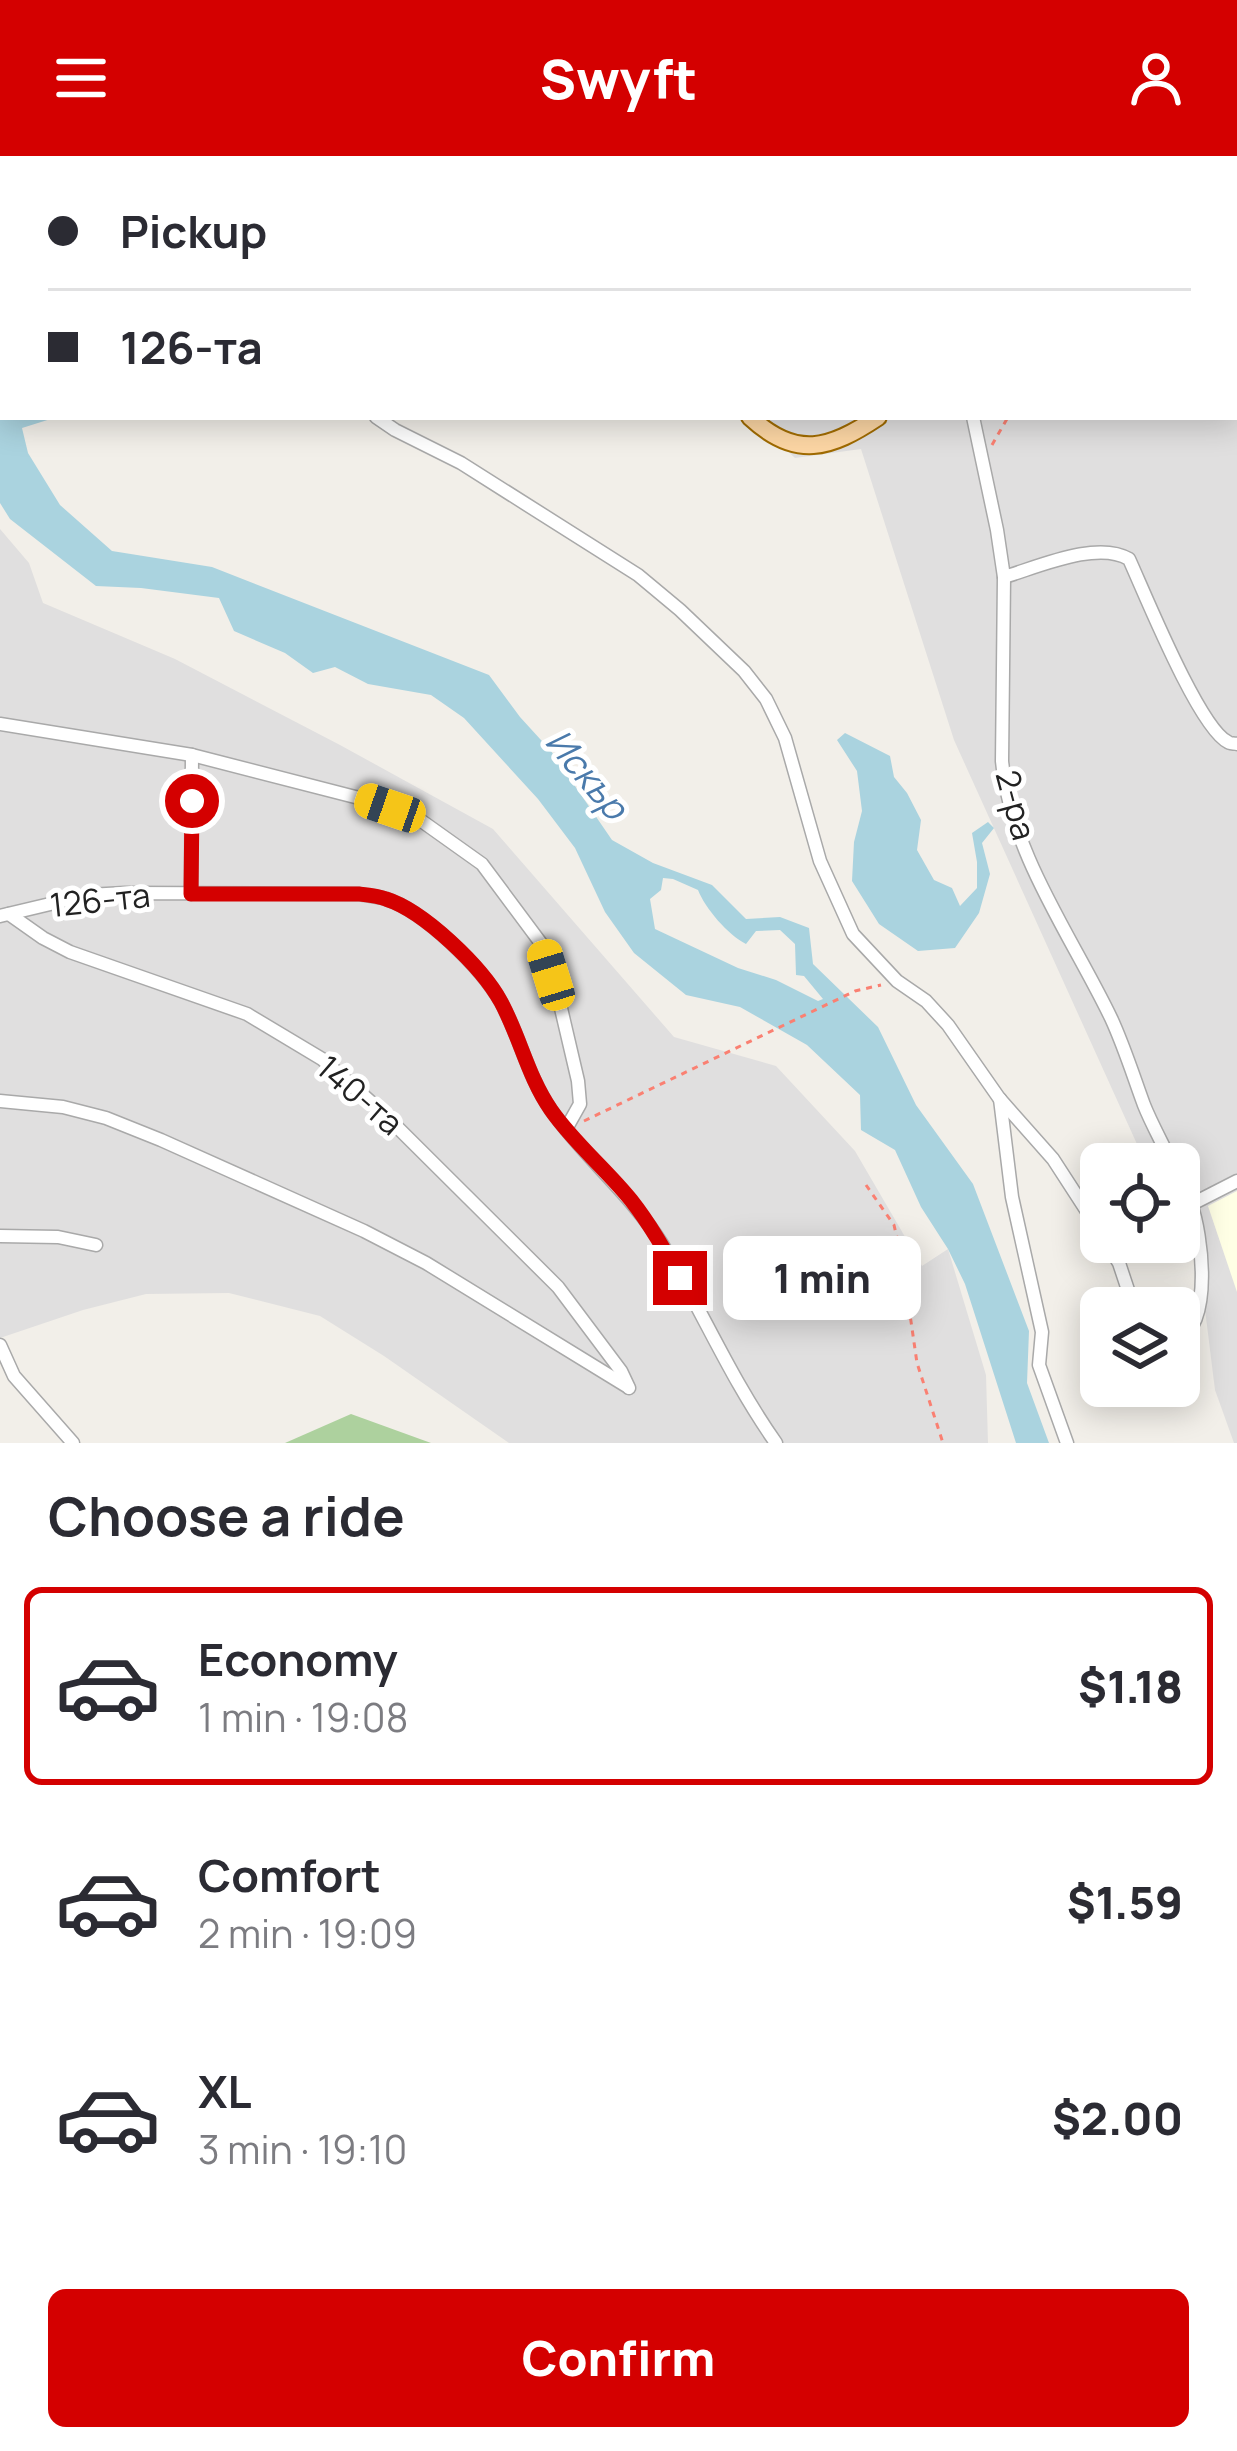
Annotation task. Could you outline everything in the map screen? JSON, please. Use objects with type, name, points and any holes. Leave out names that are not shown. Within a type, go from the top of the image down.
[{"type":"main road","points":[[754,420],[786,441],[817,446],[846,437],[873,420]]},
{"type":"street","points":[[380,420],[461,463],[638,574],[744,671],[766,699],[785,738],[820,861],[854,934],[897,981],[926,1001],[948,1025],[1080,1201]]},
{"type":"street","name":"2-ра","points":[[974,420],[1004,577],[1005,789],[1016,827],[1128,1055],[1162,1143]]},
{"type":"street","points":[[1004,577],[1084,554],[1118,553],[1129,560],[1193,697],[1212,727],[1227,742],[1237,744]]},
{"type":"street","points":[[0,724],[192,755],[364,799],[416,817],[482,864],[542,946],[578,1082],[580,1104],[566,1129]]},
{"type":"street","points":[[191,894],[192,755]]},
{"type":"street","name":"126-та","points":[[5,915],[88,895],[359,894],[404,907],[470,962],[500,1000],[535,1084],[663,1246],[729,1369],[776,1443]]},
{"type":"street","name":"140-та","points":[[0,1101],[106,1118],[364,1231],[426,1263],[629,1388],[558,1287],[322,1059],[247,1014],[70,952],[5,915]]},
{"type":"street","points":[[999,1098],[1012,1197],[1042,1332],[1039,1365],[1067,1443]]},
{"type":"street","points":[[1200,1200],[1237,1181]]},
{"type":"street","points":[[0,1236],[58,1237],[95,1245]]},
{"type":"street","points":[[1200,1247],[1200,1294]]},
{"type":"street","points":[[0,1346],[14,1376],[73,1443]]},
{"type":"path","points":[[982,462],[1006,420]]},
{"type":"path","points":[[566,1129],[855,991],[897,981]]},
{"type":"path","points":[[866,1185],[894,1225],[917,1363],[943,1443]]},
{"type":"shaded area","points":[[755,420],[1237,420],[1237,1443],[1215,1390],[1199,1263],[1200,1143],[1136,1143],[954,740],[861,449],[795,458]]},
{"type":"shaded area","points":[[0,529],[29,563],[43,603],[175,659],[493,829],[674,1037],[776,1066],[855,1151],[922,1266],[948,1249],[986,1375],[988,1443],[509,1443],[320,1316],[229,1293],[146,1294],[0,1338]]},
{"type":"shaded area","points":[[1237,1191],[1237,1292],[1208,1206]]},
{"type":"green space","points":[[351,1414],[431,1443],[285,1443]]},
{"type":"water","points":[[0,420],[47,420],[22,428],[28,453],[60,505],[112,551],[212,567],[489,675],[551,751],[612,840],[653,863],[712,885],[746,919],[780,917],[809,928],[813,964],[878,1027],[916,1105],[973,1184],[1029,1331],[1027,1383],[1049,1443],[1016,1443],[965,1284],[895,1150],[861,1130],[860,1095],[807,1045],[740,1007],[686,995],[634,953],[605,912],[575,848],[538,799],[464,718],[431,695],[368,684],[335,667],[313,673],[285,653],[234,631],[219,598],[96,586],[10,519],[0,503]],"holes":[[[663,878],[698,890],[718,920],[746,944],[756,931],[780,930],[795,944],[796,975],[804,976],[823,999],[738,968],[655,929],[650,899],[661,890]]]},
{"type":"water","points":[[845,733],[890,756],[894,777],[921,820],[917,850],[934,880],[952,888],[960,906],[977,888],[972,833],[988,822],[994,828],[982,843],[990,874],[979,913],[955,948],[918,951],[879,924],[852,881],[862,811],[857,771],[837,740]]},
{"type":"route","points":[[192,801],[191,894],[384,898],[427,923],[470,962],[500,1000],[550,1109],[631,1200],[680,1278]]},
{"type":"water label","name":"Искър","points":[[587,774]]}]
